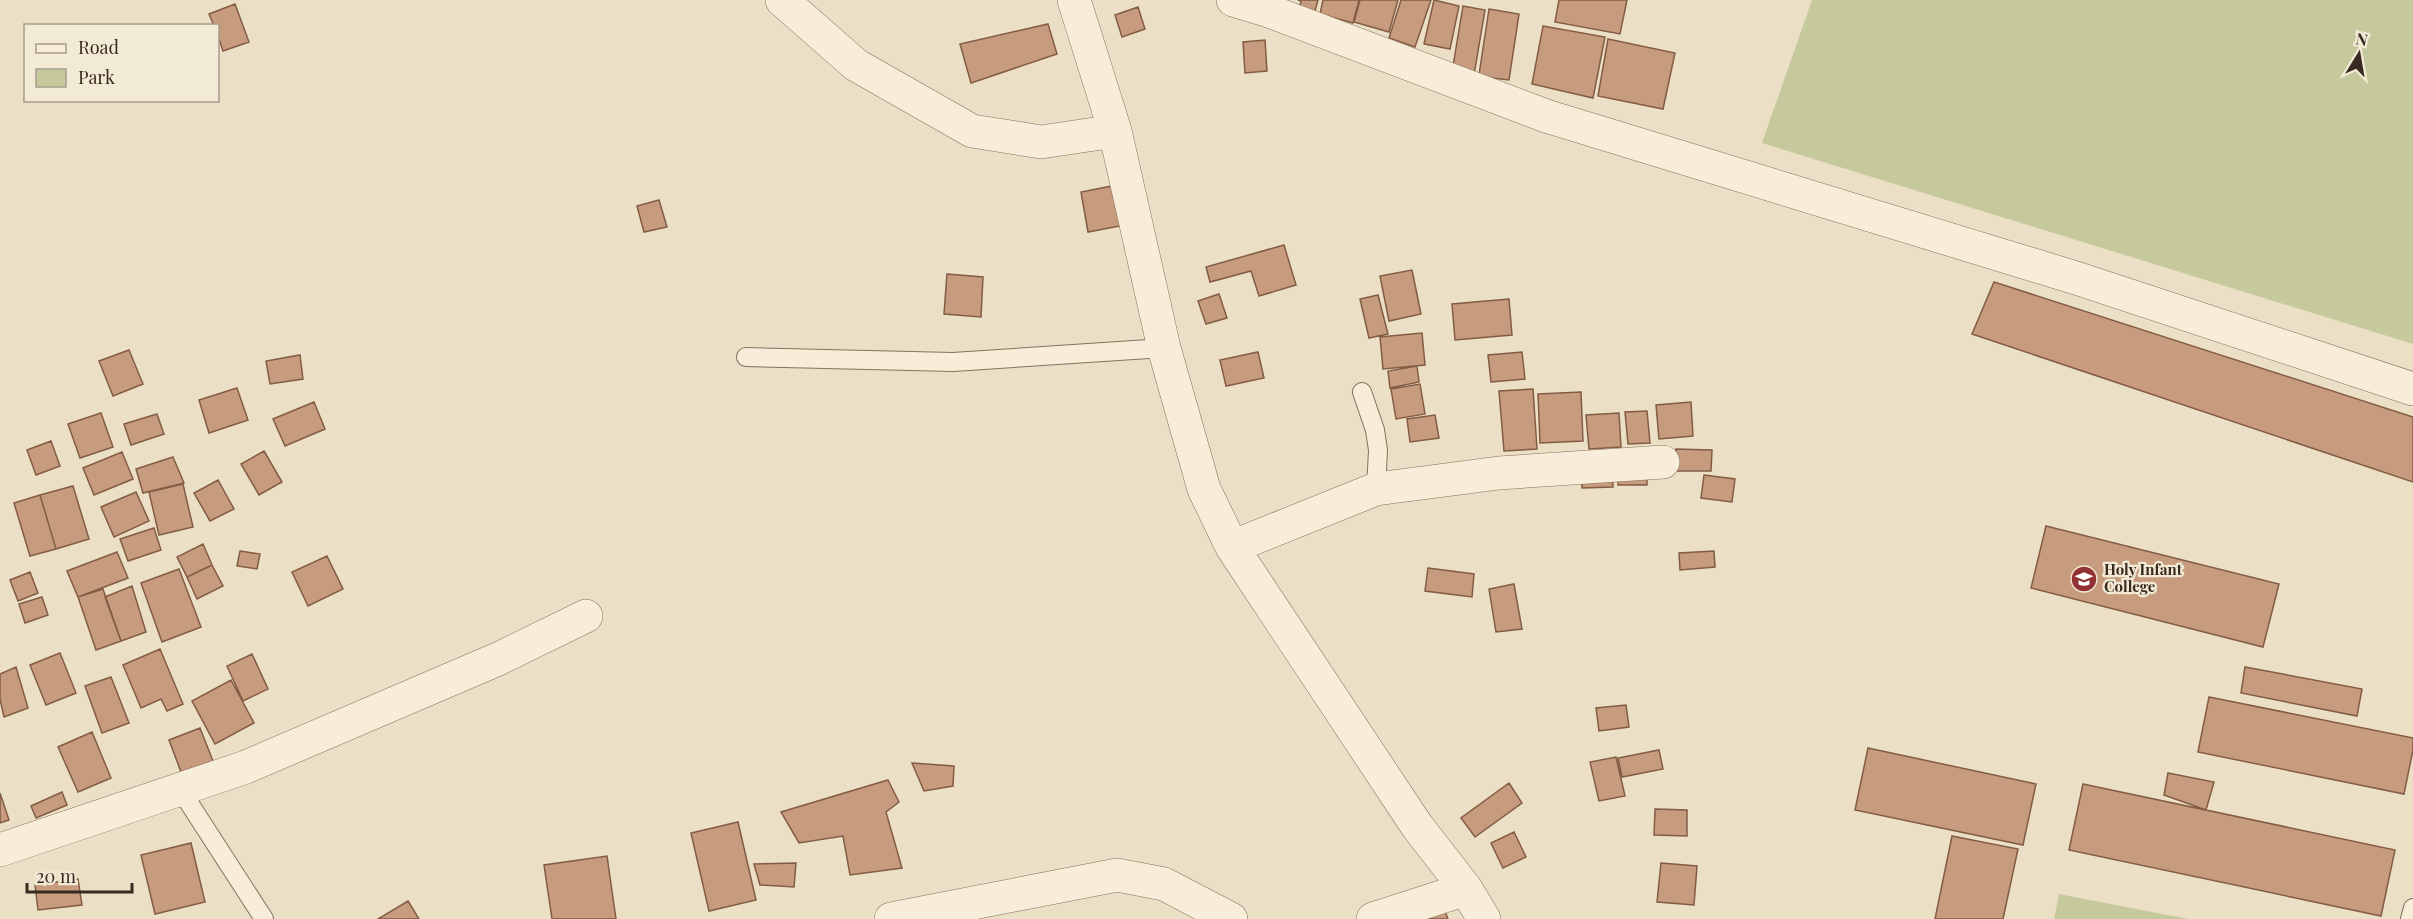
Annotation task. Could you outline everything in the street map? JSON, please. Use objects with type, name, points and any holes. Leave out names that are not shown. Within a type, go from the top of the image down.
[{"type":"street","points":[[782,0],[856,64],[972,132],[1041,142],[1115,131]]},
{"type":"street","points":[[1074,0],[1115,131],[1164,348],[1204,489],[1232,547],[1416,826],[1467,889],[1484,919]]},
{"type":"street","points":[[1233,0],[1269,11],[1546,116],[2076,278],[2413,389]]},
{"type":"street","points":[[1232,547],[1376,489],[1499,473],[1663,462]]},
{"type":"street","points":[[0,850],[246,767],[498,659],[586,616]]},
{"type":"street","points":[[891,919],[1117,875],[1164,884],[1231,919]]},
{"type":"street","points":[[1373,919],[1467,889]]},
{"type":"lane","points":[[746,357],[953,362],[1164,348]]},
{"type":"lane","points":[[1362,392],[1375,430],[1378,450],[1376,489]]},
{"type":"lane","points":[[180,789],[264,919]]},
{"type":"lane","points":[[2410,919],[2413,908]]},
{"type":"green space","points":[[1812,0],[2413,0],[2413,344],[1762,143]]},
{"type":"green space","points":[[2059,894],[2188,919],[2054,919]]},
{"type":"building","points":[[1298,0],[1318,0],[1313,18],[1298,14],[1301,1]]},
{"type":"building","points":[[1323,0],[1359,0],[1353,23],[1320,14]]},
{"type":"building","points":[[1360,0],[1398,0],[1389,32],[1354,22]]},
{"type":"building","points":[[1401,0],[1431,0],[1415,47],[1389,38]]},
{"type":"building","points":[[1434,0],[1459,6],[1450,49],[1424,44]]},
{"type":"building","points":[[1559,0],[1627,0],[1620,34],[1555,22]]},
{"type":"building","points":[[235,4],[249,42],[223,51],[219,39],[219,24],[213,24],[209,14]]},
{"type":"building","points":[[1463,6],[1485,10],[1474,75],[1452,72]]},
{"type":"building","points":[[1138,7],[1145,29],[1122,37],[1115,15]]},
{"type":"building","points":[[1489,9],[1519,14],[1509,80],[1492,78],[1490,89],[1479,75]]},
{"type":"building","points":[[1048,24],[1057,54],[971,83],[960,44]]},
{"type":"building","points":[[1543,26],[1605,37],[1593,98],[1532,84]]},
{"type":"building","points":[[1608,39],[1675,53],[1663,109],[1598,96]]},
{"type":"building","points":[[1265,40],[1267,71],[1245,73],[1243,42]]},
{"type":"building","points":[[1112,186],[1120,226],[1088,232],[1081,192]]},
{"type":"building","points":[[659,200],[667,227],[644,232],[637,206]]},
{"type":"building","points":[[1284,245],[1296,285],[1259,296],[1251,271],[1210,282],[1206,267]]},
{"type":"building","points":[[1412,270],[1421,314],[1389,321],[1380,276]]},
{"type":"building","points":[[947,274],[983,277],[981,317],[944,314]]},
{"type":"building","points":[[1994,282],[2413,417],[2413,482],[1972,334]]},
{"type":"building","points":[[1219,294],[1227,318],[1206,324],[1198,301]]},
{"type":"building","points":[[1378,295],[1388,334],[1369,338],[1360,299]]},
{"type":"building","points":[[1509,299],[1512,335],[1455,340],[1452,304]]},
{"type":"building","points":[[1422,333],[1425,365],[1383,369],[1380,337]]},
{"type":"building","points":[[129,350],[143,384],[113,396],[99,361]]},
{"type":"building","points":[[1258,352],[1264,378],[1226,386],[1220,360]]},
{"type":"building","points":[[1522,352],[1525,379],[1491,382],[1488,355]]},
{"type":"building","points":[[300,355],[303,379],[270,384],[266,361]]},
{"type":"building","points":[[1417,366],[1419,382],[1390,388],[1388,371]]},
{"type":"building","points":[[1420,384],[1425,414],[1396,419],[1391,389]]},
{"type":"building","points":[[237,388],[248,420],[209,433],[199,400]]},
{"type":"building","points":[[1533,389],[1537,449],[1504,451],[1499,391]]},
{"type":"building","points":[[1581,392],[1583,441],[1540,443],[1538,394]]},
{"type":"building","points":[[314,402],[325,429],[285,446],[273,419]]},
{"type":"building","points":[[1691,402],[1693,436],[1659,439],[1656,405]]},
{"type":"building","points":[[1647,411],[1650,443],[1628,444],[1625,412]]},
{"type":"building","points":[[101,413],[113,447],[80,458],[68,424]]},
{"type":"building","points":[[1619,413],[1621,447],[1589,449],[1586,415]]},
{"type":"building","points":[[157,414],[164,434],[131,445],[124,424]]},
{"type":"building","points":[[1435,415],[1439,438],[1410,442],[1407,419]]},
{"type":"building","points":[[51,441],[60,466],[36,475],[27,450]]},
{"type":"building","points":[[1676,449],[1712,450],[1711,471],[1675,471]]},
{"type":"building","points":[[264,451],[282,482],[259,495],[241,464]]},
{"type":"building","points":[[122,452],[133,479],[94,495],[83,468]]},
{"type":"building","points":[[173,457],[184,483],[143,493],[136,469]]},
{"type":"building","points":[[1618,466],[1647,466],[1647,485],[1618,485]]},
{"type":"building","points":[[1612,467],[1613,487],[1582,488],[1581,469]]},
{"type":"building","points":[[1704,475],[1735,479],[1732,502],[1701,498]]},
{"type":"building","points":[[218,480],[234,509],[210,521],[194,493]]},
{"type":"building","points":[[183,484],[193,527],[159,535],[149,492]]},
{"type":"building","points":[[73,486],[89,539],[56,549],[40,495]]},
{"type":"building","points":[[136,492],[149,521],[114,537],[101,507]]},
{"type":"building","points":[[40,495],[56,549],[30,556],[14,503]]},
{"type":"building","points":[[2046,526],[2279,584],[2263,647],[2031,588]]},
{"type":"building","points":[[154,528],[161,550],[128,561],[120,539]]},
{"type":"building","points":[[203,544],[212,565],[187,577],[177,557]]},
{"type":"building","points":[[240,551],[260,554],[257,569],[237,566]]},
{"type":"building","points":[[1714,551],[1715,567],[1680,570],[1679,553]]},
{"type":"building","points":[[117,552],[128,578],[78,597],[67,571]]},
{"type":"building","points":[[327,556],[343,589],[308,606],[292,572]]},
{"type":"building","points":[[212,565],[223,586],[197,599],[187,577]]},
{"type":"building","points":[[1428,568],[1474,574],[1472,597],[1425,591]]},
{"type":"building","points":[[179,569],[201,627],[162,642],[141,583]]},
{"type":"building","points":[[30,572],[38,593],[18,601],[10,580]]},
{"type":"building","points":[[1514,584],[1522,629],[1496,632],[1489,589]]},
{"type":"building","points":[[132,586],[146,632],[121,641],[105,597]]},
{"type":"building","points":[[103,589],[121,641],[96,650],[78,597]]},
{"type":"building","points":[[42,597],[48,615],[25,623],[19,604]]},
{"type":"building","points":[[160,649],[183,704],[167,711],[161,699],[141,708],[123,665]]},
{"type":"building","points":[[60,653],[76,693],[46,705],[30,665]]},
{"type":"building","points":[[252,654],[268,689],[243,701],[227,666]]},
{"type":"building","points":[[16,667],[28,708],[4,717],[0,699],[0,674]]},
{"type":"building","points":[[2245,667],[2362,689],[2357,716],[2241,693]]},
{"type":"building","points":[[111,677],[129,723],[102,733],[85,686]]},
{"type":"building","points":[[231,680],[254,723],[215,744],[192,701]]},
{"type":"building","points":[[2209,697],[2413,738],[2413,750],[2404,794],[2198,752]]},
{"type":"building","points":[[1626,705],[1629,727],[1599,731],[1596,708]]},
{"type":"building","points":[[200,728],[213,761],[181,772],[169,740]]},
{"type":"building","points":[[92,732],[111,778],[78,792],[58,747]]},
{"type":"building","points":[[1868,748],[2036,784],[2023,845],[1855,810]]},
{"type":"building","points":[[1659,750],[1663,769],[1622,777],[1618,758]]},
{"type":"building","points":[[1616,757],[1625,796],[1599,801],[1590,762]]},
{"type":"building","points":[[912,763],[954,766],[953,786],[924,791]]},
{"type":"building","points":[[2168,773],[2214,782],[2206,810],[2164,795]]},
{"type":"building","points":[[888,780],[899,802],[886,812],[902,868],[850,875],[843,836],[799,843],[781,812]]},
{"type":"building","points":[[1509,783],[1522,803],[1475,837],[1461,818]]},
{"type":"building","points":[[2083,784],[2395,850],[2381,916],[2069,850]]},
{"type":"building","points":[[62,792],[67,805],[36,818],[31,806]]},
{"type":"building","points":[[0,793],[9,820],[0,823]]},
{"type":"building","points":[[1655,809],[1687,810],[1687,836],[1654,835]]},
{"type":"building","points":[[738,822],[756,900],[709,911],[691,833]]},
{"type":"building","points":[[1514,832],[1526,857],[1503,868],[1491,843]]},
{"type":"building","points":[[1952,836],[2018,849],[2003,919],[1935,919]]},
{"type":"building","points":[[191,843],[205,902],[155,914],[141,855]]},
{"type":"building","points":[[607,856],[616,919],[552,919],[544,865]]},
{"type":"building","points":[[796,863],[794,887],[760,885],[754,864]]},
{"type":"building","points":[[1661,863],[1697,866],[1694,905],[1657,902]]},
{"type":"building","points":[[78,879],[82,905],[38,910],[35,885]]},
{"type":"building","points":[[408,901],[419,919],[378,919]]},
{"type":"building","points":[[1445,911],[1448,919],[1419,919]]},
{"type":"place","name":"Holy Infant College","points":[[2084,579]]}]
